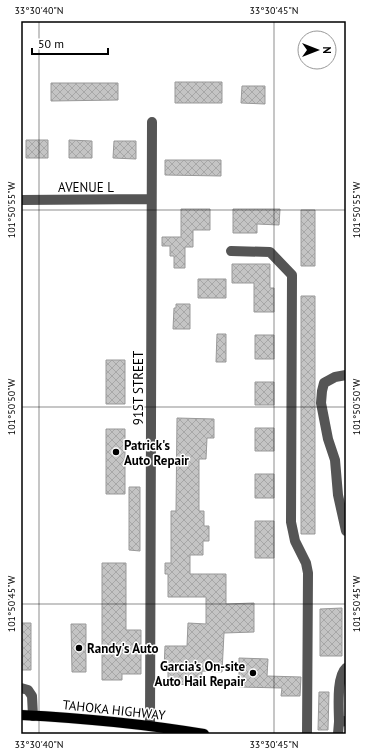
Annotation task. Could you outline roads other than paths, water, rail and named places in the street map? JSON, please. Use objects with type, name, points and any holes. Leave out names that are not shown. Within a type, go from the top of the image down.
[{"type":"main road","name":"TAHOKA HIGHWAY","points":[[21,715],[74,718],[150,726],[204,734]]},
{"type":"street","name":"91ST STREET","points":[[150,726],[152,122]]},
{"type":"street","name":"AVENUE L","points":[[21,200],[151,199]]},
{"type":"street","points":[[231,251],[270,252],[292,275],[291,522],[295,541],[306,563],[308,573],[307,734]]},
{"type":"street","points":[[346,375],[335,377],[324,382],[321,403],[328,439],[335,460],[338,496],[346,531]]},
{"type":"street","points":[[338,734],[343,722],[340,686],[342,672],[346,668]]},
{"type":"street","points":[[21,688],[28,690],[32,696],[33,716]]},
{"type":"place","name":"Patrick's Auto Repair","points":[[116,452]]},
{"type":"place","name":"Randy's Auto","points":[[79,648]]},
{"type":"place","name":"Garcia’s On-site Auto Hail Repair","points":[[253,673]]}]
